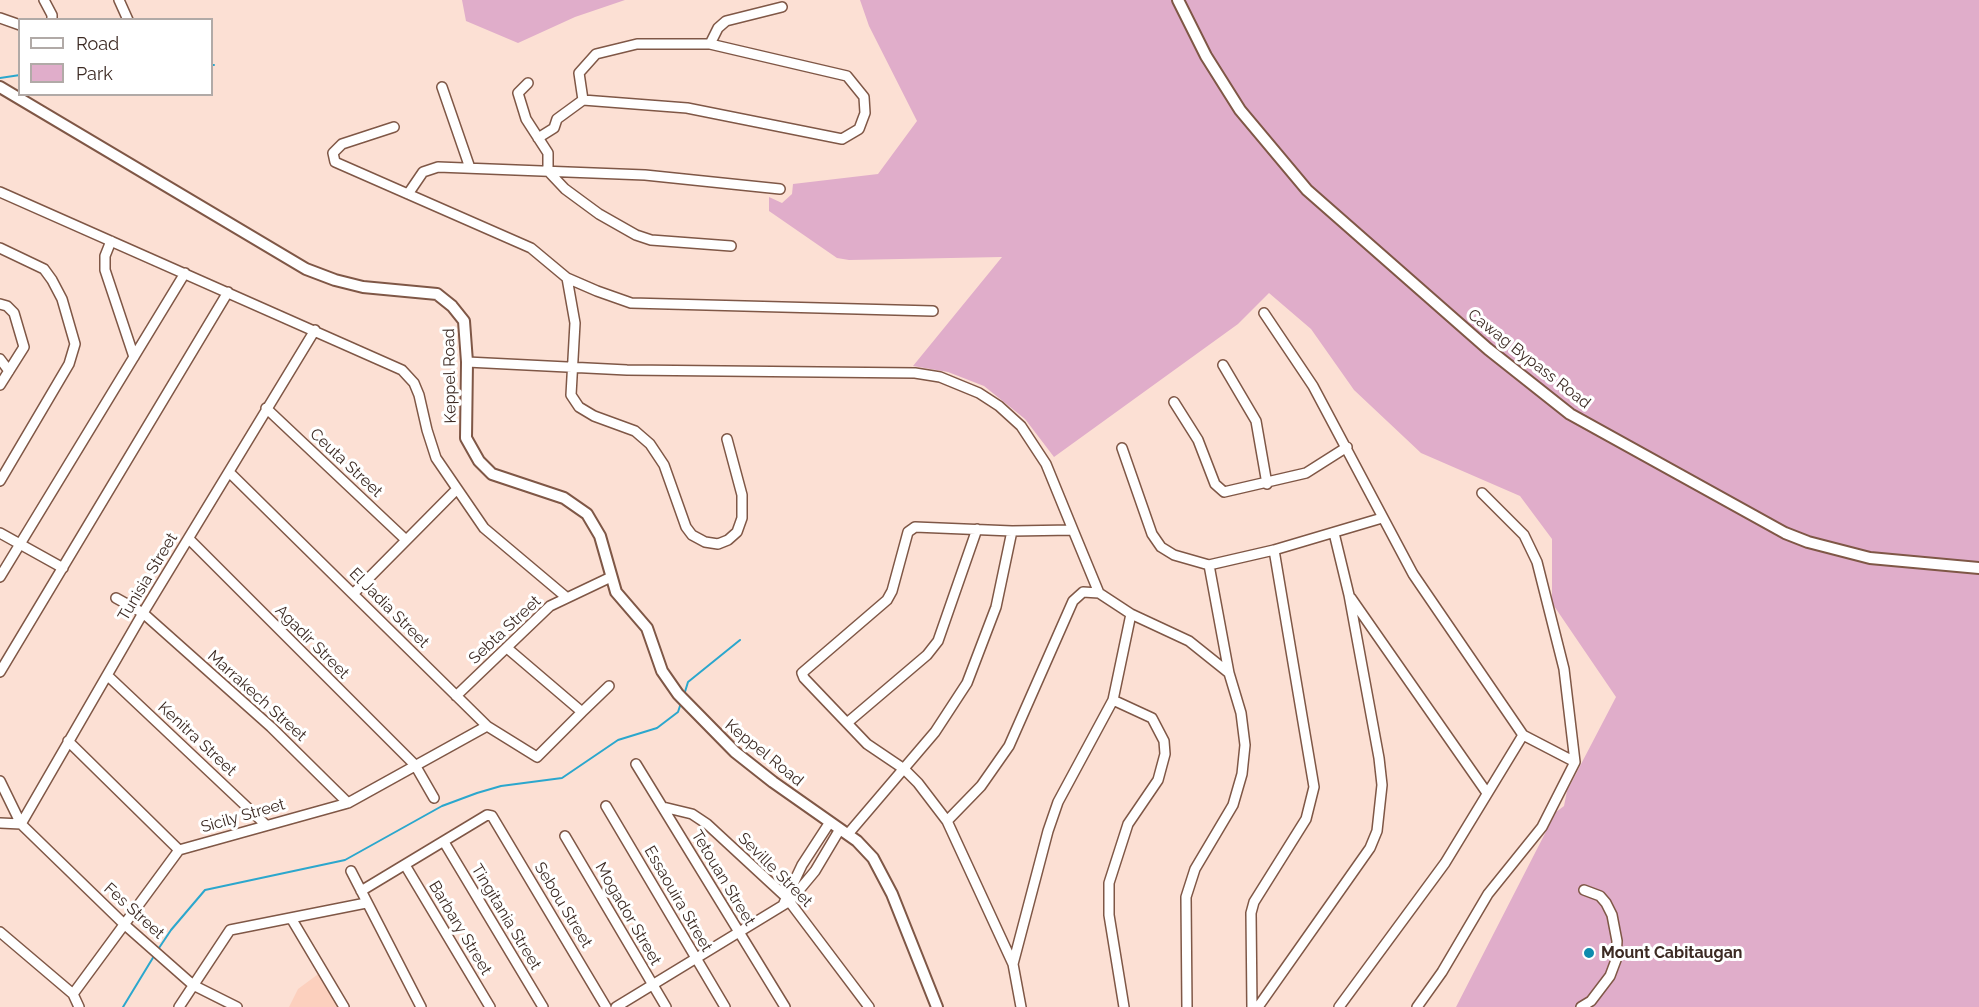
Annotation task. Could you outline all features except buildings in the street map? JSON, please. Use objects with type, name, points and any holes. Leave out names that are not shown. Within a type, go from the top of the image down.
[{"type":"street","points":[[44,0],[52,18]]},
{"type":"street","points":[[119,0],[127,18]]},
{"type":"street","name":"Cawag Bypass Road","points":[[1178,0],[1206,56],[1240,110],[1307,190],[1488,349],[1570,414],[1755,517],[1808,542],[1870,558],[1979,568]]},
{"type":"street","points":[[710,44],[718,28],[726,21],[782,6]]},
{"type":"street","points":[[0,18],[18,24]]},
{"type":"street","points":[[538,138],[554,128],[557,119],[583,100],[687,108],[842,139],[859,129],[865,113],[864,97],[847,76],[710,44],[637,44],[596,54],[579,73],[583,100]]},
{"type":"street","points":[[528,83],[518,93],[526,119],[548,153],[548,171],[565,189],[599,214],[636,235],[651,240],[731,246]]},
{"type":"street","points":[[442,87],[470,168]]},
{"type":"street","name":"Keppel Road","points":[[4,89],[306,269],[363,287],[437,294],[452,306],[464,321],[467,362],[466,438],[479,461],[492,474],[564,498],[580,508],[597,528],[611,578],[621,601],[647,628],[662,671],[687,705],[735,752],[868,851],[883,874],[937,1007]]},
{"type":"street","points":[[394,127],[342,144],[333,153],[335,162],[531,248],[567,278],[631,303],[933,311]]},
{"type":"street","points":[[408,194],[423,172],[438,167],[645,175],[780,189]]},
{"type":"street","points":[[0,192],[402,370],[414,383],[436,458],[484,528],[566,597]]},
{"type":"street","points":[[111,241],[105,256],[105,270],[134,357]]},
{"type":"street","points":[[0,248],[44,269],[48,274],[62,299],[75,344],[69,364],[0,481]]},
{"type":"street","points":[[0,577],[185,273]]},
{"type":"street","points":[[567,278],[575,323],[572,395],[579,407],[594,416],[635,431],[650,444],[664,465],[686,527],[698,540],[723,543],[732,537],[742,518],[740,486],[727,440]]},
{"type":"street","points":[[0,672],[228,292]]},
{"type":"street","points":[[0,304],[8,306],[14,313],[24,347],[0,385]]},
{"type":"street","points":[[1264,314],[1313,386],[1347,447],[1382,518],[1429,600],[1523,735],[1575,762]]},
{"type":"street","name":"Tunisia Street","points":[[21,824],[143,613],[315,330]]},
{"type":"street","points":[[0,359],[9,371]]},
{"type":"street","points":[[467,362],[627,370],[915,373],[940,377],[979,393],[999,406],[1021,426],[1046,464],[1099,593]]},
{"type":"street","points":[[1223,365],[1256,421],[1267,484]]},
{"type":"street","points":[[1174,402],[1193,430],[1212,479],[1218,488],[1230,492],[1306,473],[1347,447]]},
{"type":"street","name":"Ceuta Street","points":[[266,408],[406,540]]},
{"type":"street","points":[[1122,448],[1152,534],[1161,547],[1174,555],[1209,565],[1274,550],[1382,518]]},
{"type":"street","name":"El Jadia Street","points":[[230,472],[487,726],[534,757],[541,755],[582,712]]},
{"type":"street","points":[[353,594],[457,489]]},
{"type":"street","points":[[1417,1007],[1442,972],[1488,894],[1513,860],[1542,827],[1575,762],[1564,669],[1538,562],[1524,535],[1482,494]]},
{"type":"street","points":[[1022,1007],[1013,964],[946,821],[931,798],[904,769],[867,744],[804,678],[803,672],[887,600],[892,591],[911,528],[1073,530]]},
{"type":"street","points":[[847,723],[927,656],[938,640],[977,529]]},
{"type":"street","points":[[616,1007],[786,902],[815,871],[844,831],[904,769],[954,705],[967,683],[996,607],[1012,531]]},
{"type":"street","points":[[0,533],[63,568]]},
{"type":"street","points":[[1258,1007],[1370,848],[1377,831],[1381,806],[1381,776],[1349,595],[1334,533]]},
{"type":"street","name":"Agadir Street","points":[[189,539],[415,765],[434,798]]},
{"type":"street","points":[[1252,1007],[1251,913],[1254,902],[1259,890],[1306,819],[1314,787],[1274,550]]},
{"type":"street","points":[[1187,1007],[1186,897],[1195,869],[1233,805],[1244,761],[1244,728],[1228,673],[1209,565]]},
{"type":"street","name":"Sebta Street","points":[[456,696],[538,617],[566,597],[611,578]]},
{"type":"street","points":[[946,821],[981,786],[1009,746],[1073,601],[1083,592],[1099,593],[1131,614],[1176,633],[1208,654],[1228,673]]},
{"type":"street","points":[[1349,595],[1487,793]]},
{"type":"street","name":"Marrakech Street","points":[[116,598],[143,613],[271,727],[348,803]]},
{"type":"street","points":[[1013,964],[1048,831],[1059,802],[1113,700],[1131,614]]},
{"type":"street","points":[[507,648],[582,712],[609,686]]},
{"type":"street","name":"Kenitra Street","points":[[107,675],[266,825]]},
{"type":"street","points":[[1113,700],[1152,718],[1164,741],[1165,754],[1158,780],[1128,824],[1109,883],[1109,915],[1124,1007]]},
{"type":"street","name":"Sicily Street","points":[[179,850],[348,803],[487,726]]},
{"type":"street","points":[[1339,1007],[1445,863],[1523,735]]},
{"type":"street","points":[[68,741],[179,850],[73,994]]},
{"type":"street","name":"Tetouan Street","points":[[636,764],[785,1007]]},
{"type":"street","points":[[0,781],[21,824],[0,823]]},
{"type":"street","name":"Essaouira Street","points":[[606,806],[725,1007]]},
{"type":"street","name":"Seville Street","points":[[663,807],[693,814],[707,824],[786,902],[869,1007]]},
{"type":"street","name":"Sebou Street","points":[[444,842],[487,815],[495,819],[606,1007]]},
{"type":"street","points":[[786,902],[802,865],[830,822]]},
{"type":"street","name":"Fes Street","points":[[21,824],[142,940],[175,966],[193,985],[237,1007]]},
{"type":"street","name":"Mogador Street","points":[[565,836],[666,1007]]},
{"type":"street","points":[[361,891],[444,842]]},
{"type":"street","name":"Tingitania Street","points":[[444,842],[543,1007]]},
{"type":"street","name":"Barbary Street","points":[[405,865],[490,1007]]},
{"type":"street","points":[[351,871],[421,1007]]},
{"type":"street","points":[[1581,1007],[1591,1001],[1610,976],[1616,960],[1617,941],[1612,915],[1606,903],[1600,896],[1584,890]]},
{"type":"street","points":[[179,1007],[231,930],[366,903]]},
{"type":"street","points":[[291,918],[344,1007]]},
{"type":"street","points":[[0,932],[73,994],[79,1007]]},
{"type":"shaded area","points":[[321,972],[340,1003],[338,1007],[289,1007],[298,989]]},
{"type":"green space","points":[[462,0],[625,0],[575,17],[518,43],[466,21]]},
{"type":"green space","points":[[860,0],[1979,0],[1979,1007],[1456,1007],[1556,812],[1564,806],[1567,791],[1616,697],[1552,603],[1552,539],[1520,496],[1421,453],[1354,390],[1311,329],[1269,293],[1238,324],[1054,457],[1025,419],[984,386],[948,372],[913,366],[1002,257],[849,260],[837,258],[769,211],[769,197],[782,203],[792,194],[793,184],[878,174],[917,121],[869,26]]},
{"type":"waterway","points":[[0,78],[18,75]]},
{"type":"waterway","points":[[684,695],[688,682],[740,640]]},
{"type":"waterway","points":[[157,951],[171,930],[205,890],[345,860],[442,806],[501,786],[562,778],[618,740],[657,728],[678,712],[681,703]]},
{"type":"waterway","points":[[123,1007],[154,956]]},
{"type":"place","name":"Mount Cabitaugan","points":[[1589,953]]}]
